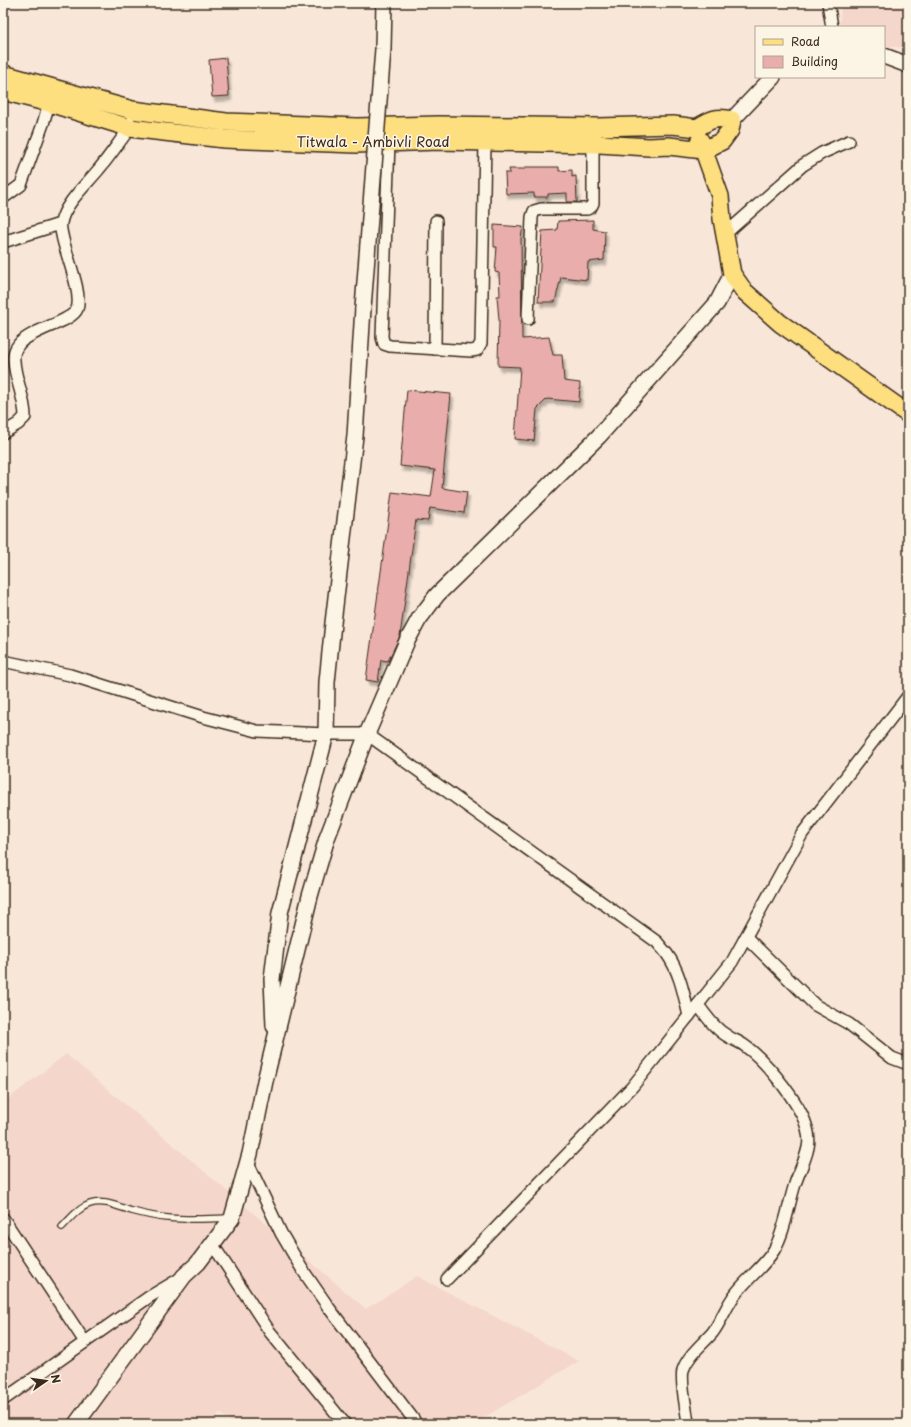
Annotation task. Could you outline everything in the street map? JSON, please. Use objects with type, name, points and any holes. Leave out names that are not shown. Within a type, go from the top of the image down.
[{"type":"main road","name":"Titwala - Ambivli Road","points":[[3,74],[132,110],[226,122],[357,127],[439,124],[594,126],[673,125],[697,128]]},
{"type":"main road","name":"Titwala - Ambivli Road","points":[[3,90],[130,128],[224,139],[356,144],[389,142],[593,144],[649,147],[669,146],[704,150]]},
{"type":"main road","points":[[704,150],[722,142],[730,130],[732,120],[723,117],[711,119],[697,128],[704,150],[720,196],[732,274],[744,291],[780,323],[908,414]]},
{"type":"street","points":[[275,1042],[272,979],[280,913],[326,734],[327,682],[355,436],[363,308],[383,49],[384,3]]},
{"type":"street","points":[[828,3],[832,26]]},
{"type":"street","points":[[885,56],[908,65]]},
{"type":"street","points":[[732,120],[772,78]]},
{"type":"street","points":[[3,198],[21,185],[49,103]]},
{"type":"street","points":[[3,433],[18,424],[25,417],[25,406],[14,361],[15,350],[20,343],[32,333],[69,318],[77,310],[78,300],[76,283],[63,245],[60,224],[65,211],[130,128],[132,110]]},
{"type":"street","points":[[528,319],[532,216],[534,211],[541,209],[587,209],[591,207],[593,203],[594,126]]},
{"type":"street","points":[[725,234],[803,165],[822,153],[849,141]]},
{"type":"street","points":[[389,142],[382,337],[384,344],[390,346],[471,351],[477,350],[481,343],[484,143]]},
{"type":"street","points":[[435,349],[436,221]]},
{"type":"street","points":[[3,242],[60,224]]},
{"type":"street","points":[[76,1424],[184,1276],[198,1263],[213,1245],[232,1218],[248,1163],[265,1082],[310,896],[323,852],[367,734],[407,641],[419,619],[437,595],[599,436],[717,303],[732,274]]},
{"type":"street","points":[[3,661],[70,675],[203,717],[257,731],[367,734],[657,942],[667,954],[682,985],[689,1016]]},
{"type":"street","points":[[447,1279],[632,1087],[698,1005],[732,962],[802,834],[908,696]]},
{"type":"street","points":[[746,938],[815,1005],[849,1024],[892,1058],[908,1064]]},
{"type":"street","points":[[688,1424],[682,1386],[683,1370],[689,1359],[713,1332],[733,1297],[744,1283],[762,1267],[774,1250],[780,1237],[795,1185],[807,1156],[809,1147],[808,1133],[801,1113],[783,1086],[759,1058],[745,1046],[728,1037],[713,1025],[698,1005]]},
{"type":"street","points":[[248,1163],[281,1233],[302,1269],[329,1308],[414,1420]]},
{"type":"street","points":[[3,1218],[85,1342]]},
{"type":"street","points":[[213,1245],[270,1332],[345,1424]]},
{"type":"street","points":[[3,1400],[149,1297],[184,1276]]},
{"type":"lane","points":[[62,1228],[78,1210],[91,1204],[104,1203],[166,1218],[198,1220],[232,1218]]},
{"type":"shaded area","points":[[841,3],[908,3],[908,48],[885,46],[885,26],[840,26]]},
{"type":"shaded area","points":[[66,1054],[366,1309],[417,1276],[579,1361],[473,1424],[235,1424],[219,1413],[212,1424],[3,1424],[3,1103]]},
{"type":"building","points":[[226,58],[229,96],[212,97],[209,60]]},
{"type":"building","points":[[524,167],[559,167],[559,171],[572,170],[572,177],[576,176],[577,202],[567,202],[567,193],[548,194],[548,197],[534,197],[534,193],[506,194],[505,173],[510,173],[509,169],[525,169]]},
{"type":"building","points":[[593,220],[593,229],[605,231],[604,260],[588,262],[587,280],[561,277],[555,302],[538,302],[542,231],[557,230],[558,221]]},
{"type":"building","points":[[494,225],[523,227],[521,238],[522,339],[549,337],[553,355],[562,355],[564,381],[580,383],[579,402],[547,399],[537,409],[534,441],[515,439],[520,367],[498,366],[499,320],[497,296],[500,296],[499,273],[495,272],[497,247],[494,247]]},
{"type":"building","points":[[407,390],[451,394],[442,488],[467,492],[464,513],[430,508],[428,521],[416,520],[400,636],[388,661],[381,660],[378,682],[366,680],[392,492],[431,497],[435,470],[400,466]]}]
